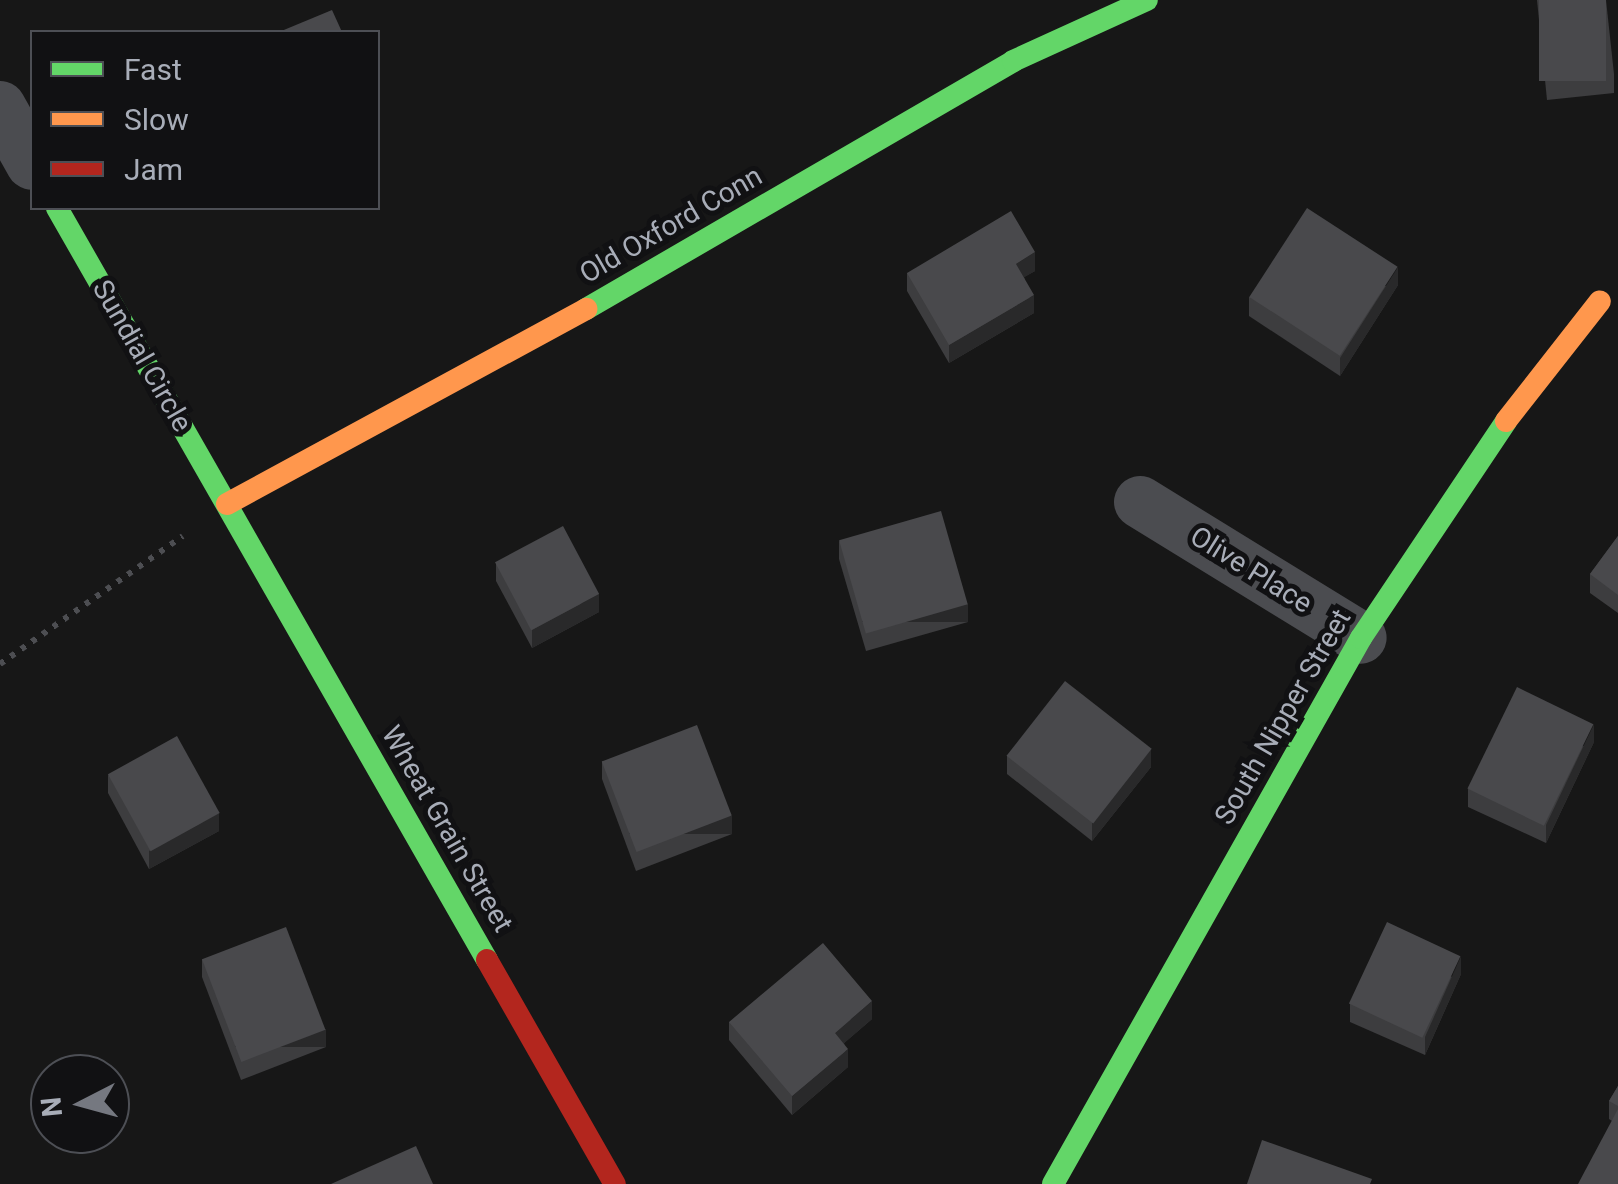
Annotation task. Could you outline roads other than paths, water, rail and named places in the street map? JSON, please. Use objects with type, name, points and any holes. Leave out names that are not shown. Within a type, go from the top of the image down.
[{"type":"street","name":"Old Oxford Conn","points":[[227,504],[502,358],[1013,61],[1147,0]]},
{"type":"street","points":[[0,107],[30,160]]},
{"type":"street","name":"Sundial Circle","points":[[58,210],[227,504]]},
{"type":"street","name":"South Nipper Street","points":[[1053,1184],[1361,638],[1524,394],[1600,301]]},
{"type":"street","name":"Olive Place","points":[[1140,502],[1361,638]]},
{"type":"street","name":"Wheat Grain Street","points":[[227,504],[615,1184]]}]
